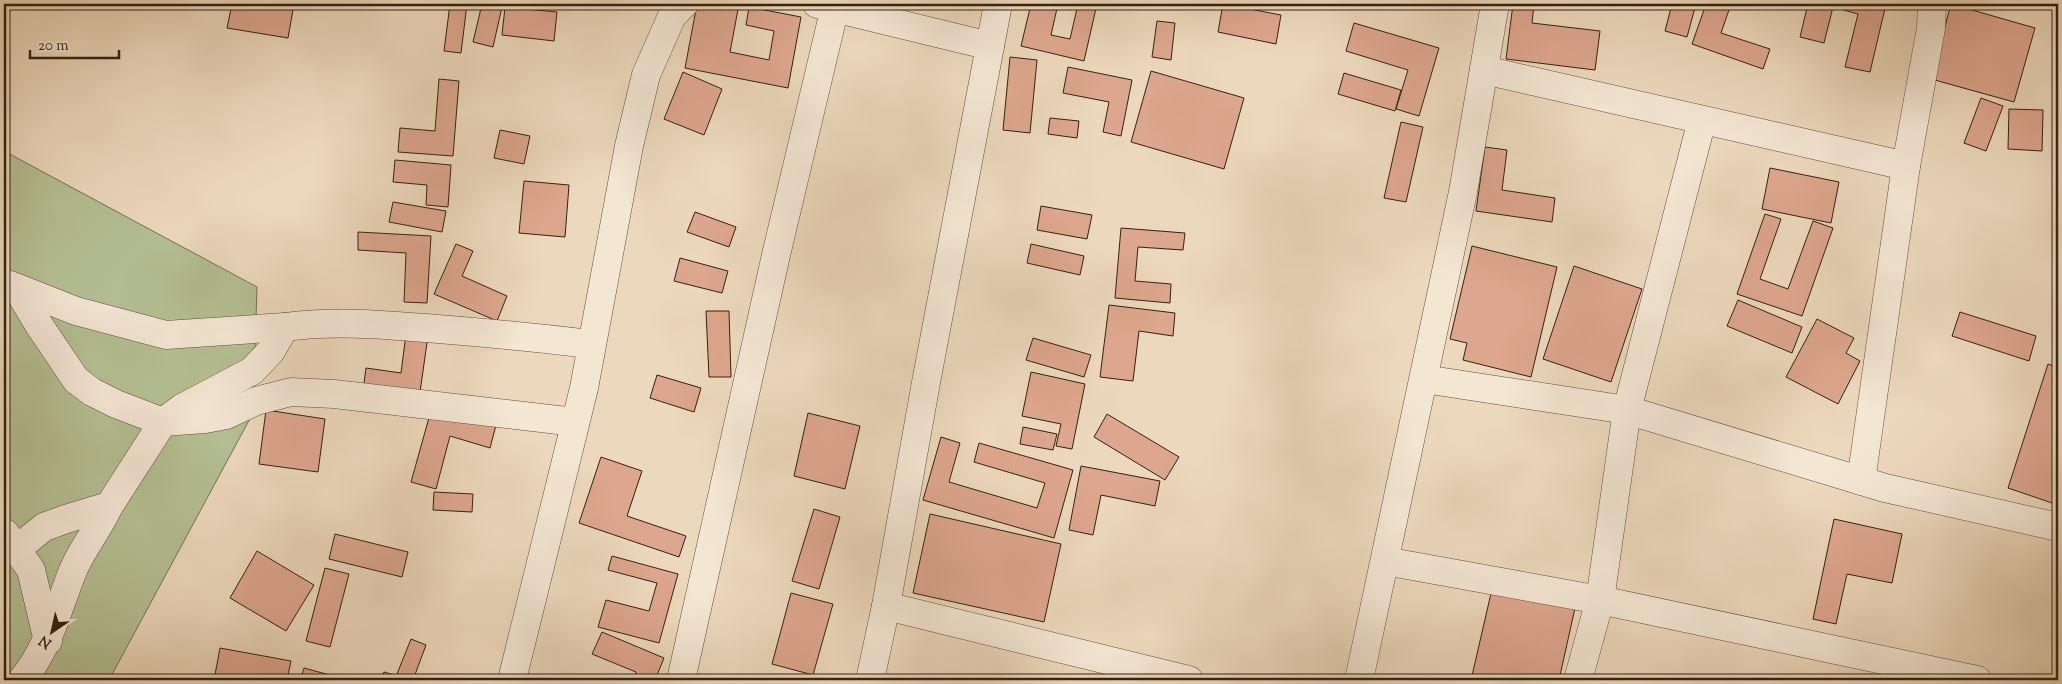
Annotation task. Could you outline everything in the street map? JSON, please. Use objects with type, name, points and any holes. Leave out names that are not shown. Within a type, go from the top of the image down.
[{"type":"street","points":[[512,680],[584,388],[590,344],[629,146],[646,75],[672,16],[684,4]]},
{"type":"street","points":[[870,680],[886,606],[926,377],[998,4]]},
{"type":"street","points":[[1360,680],[1463,192],[1495,4]]},
{"type":"street","points":[[1861,481],[1906,166],[1931,28],[1932,4]]},
{"type":"street","points":[[681,680],[774,264],[826,5],[990,46]]},
{"type":"street","points":[[1484,70],[1906,166]]},
{"type":"street","points":[[1578,680],[1600,600],[1627,410],[1702,120]]},
{"type":"street","points":[[10,285],[76,311],[166,335],[285,327],[314,323],[390,324],[503,333],[590,344]]},
{"type":"street","points":[[10,285],[76,380],[92,392],[116,404],[163,422],[206,419],[226,415],[256,401],[291,392],[334,394],[575,422]]},
{"type":"street","points":[[22,680],[48,641],[72,572],[102,524],[109,506],[163,422],[182,408],[252,371],[271,351],[285,327]]},
{"type":"street","points":[[1424,379],[1627,410],[1861,481],[2058,527]]},
{"type":"street","points":[[48,641],[31,570],[7,544],[66,519],[109,506]]},
{"type":"street","points":[[1385,561],[1600,600],[1977,680]]},
{"type":"street","points":[[886,606],[1189,680]]},
{"type":"green space","points":[[4,151],[257,287],[253,413],[109,680],[4,680]]},
{"type":"building","points":[[232,4],[294,4],[288,38],[227,28]]},
{"type":"building","points":[[450,4],[467,4],[461,53],[444,51]]},
{"type":"building","points":[[482,4],[502,7],[493,47],[473,42]]},
{"type":"building","points":[[697,4],[739,4],[730,52],[769,60],[774,31],[746,25],[749,7],[801,17],[788,88],[685,68]]},
{"type":"building","points":[[1031,4],[1058,4],[1051,35],[1070,39],[1078,4],[1097,4],[1084,61],[1021,46]]},
{"type":"building","points":[[1223,4],[1281,15],[1276,44],[1218,32]]},
{"type":"building","points":[[1513,4],[1534,4],[1532,23],[1600,31],[1595,70],[1506,59]]},
{"type":"building","points":[[1672,4],[1696,4],[1687,37],[1665,31]]},
{"type":"building","points":[[1706,4],[1731,4],[1721,33],[1770,49],[1763,69],[1692,44]]},
{"type":"building","points":[[1808,4],[1886,4],[1870,72],[1845,67],[1858,14],[1833,7],[1824,43],[1800,37]]},
{"type":"building","points":[[1951,4],[2035,28],[2014,102],[1931,79]]},
{"type":"building","points":[[505,7],[557,12],[554,41],[502,35]]},
{"type":"building","points":[[1157,21],[1175,23],[1171,60],[1152,57]]},
{"type":"building","points":[[1354,23],[1439,48],[1419,116],[1396,109],[1408,70],[1346,51]]},
{"type":"building","points":[[1010,57],[1037,60],[1030,133],[1003,130]]},
{"type":"building","points":[[1068,67],[1132,80],[1121,136],[1103,132],[1109,102],[1063,93]]},
{"type":"building","points":[[1151,71],[1244,98],[1224,169],[1131,142]]},
{"type":"building","points":[[683,72],[722,89],[704,135],[664,119]]},
{"type":"building","points":[[1344,73],[1401,90],[1395,111],[1338,94]]},
{"type":"building","points":[[439,79],[459,81],[453,156],[398,152],[400,128],[435,131]]},
{"type":"building","points":[[1981,98],[2003,106],[1986,151],[1964,143]]},
{"type":"building","points":[[2009,109],[2043,110],[2042,151],[2008,149]]},
{"type":"building","points":[[1050,118],[1079,121],[1077,138],[1048,134]]},
{"type":"building","points":[[1401,122],[1423,127],[1406,202],[1384,198]]},
{"type":"building","points":[[500,130],[530,136],[524,164],[494,158]]},
{"type":"building","points":[[1485,147],[1507,150],[1502,190],[1555,198],[1552,222],[1476,211]]},
{"type":"building","points":[[395,160],[451,165],[448,207],[426,205],[427,185],[393,182]]},
{"type":"building","points":[[1770,168],[1839,182],[1831,223],[1762,209]]},
{"type":"building","points":[[524,181],[569,185],[565,237],[519,233]]},
{"type":"building","points":[[393,202],[446,211],[442,232],[389,222]]},
{"type":"building","points":[[1041,206],[1092,215],[1087,239],[1037,230]]},
{"type":"building","points":[[695,212],[736,227],[729,247],[687,232]]},
{"type":"building","points":[[1765,214],[1781,219],[1760,279],[1788,289],[1813,221],[1833,228],[1802,316],[1737,294]]},
{"type":"building","points":[[1121,228],[1185,233],[1183,250],[1138,247],[1135,281],[1171,284],[1170,303],[1115,298]]},
{"type":"building","points":[[358,232],[431,236],[427,303],[404,302],[406,253],[358,250]]},
{"type":"building","points":[[456,244],[473,251],[462,276],[507,296],[497,321],[434,294]]},
{"type":"building","points":[[1031,244],[1084,256],[1080,275],[1027,263]]},
{"type":"building","points":[[1472,246],[1557,267],[1531,377],[1463,360],[1467,343],[1450,339]]},
{"type":"building","points":[[680,258],[728,271],[722,293],[674,281]]},
{"type":"building","points":[[1574,266],[1642,289],[1611,382],[1543,359]]},
{"type":"building","points":[[1738,300],[1802,327],[1792,353],[1727,326]]},
{"type":"building","points":[[1109,305],[1175,313],[1173,336],[1139,331],[1133,381],[1100,377]]},
{"type":"building","points":[[706,311],[729,311],[731,377],[709,377]]},
{"type":"building","points":[[1960,312],[2036,336],[2029,361],[1952,336]]},
{"type":"building","points":[[1817,319],[1854,338],[1846,353],[1860,361],[1838,404],[1786,377]]},
{"type":"building","points":[[407,326],[429,329],[419,399],[363,391],[366,368],[401,373]]},
{"type":"building","points":[[1033,338],[1091,355],[1084,377],[1026,360]]},
{"type":"building","points":[[2048,364],[2058,368],[2058,505],[2008,488]]},
{"type":"building","points":[[1031,372],[1085,384],[1072,449],[1056,446],[1061,424],[1022,416]]},
{"type":"building","points":[[657,375],[701,388],[694,412],[650,398]]},
{"type":"building","points":[[432,407],[496,425],[490,448],[450,436],[436,489],[411,482]]},
{"type":"building","points":[[266,410],[325,419],[318,472],[259,464]]},
{"type":"building","points":[[808,413],[860,426],[845,489],[794,476]]},
{"type":"building","points":[[1107,414],[1179,457],[1165,480],[1094,437]]},
{"type":"building","points":[[1023,427],[1057,434],[1053,450],[1020,444]]},
{"type":"building","points":[[941,437],[960,443],[949,482],[1037,508],[1045,483],[974,462],[979,443],[1073,470],[1054,538],[923,500]]},
{"type":"building","points":[[601,457],[642,471],[627,516],[686,536],[679,557],[579,523]]},
{"type":"building","points":[[1081,466],[1160,481],[1155,506],[1101,495],[1093,535],[1069,530]]},
{"type":"building","points":[[434,492],[473,494],[472,512],[433,510]]},
{"type":"building","points":[[814,509],[840,517],[819,589],[792,581]]},
{"type":"building","points":[[930,514],[1061,544],[1044,622],[913,593]]},
{"type":"building","points":[[1834,519],[1902,534],[1892,583],[1847,574],[1836,624],[1813,619]]},
{"type":"building","points":[[335,534],[408,552],[402,577],[329,559]]},
{"type":"building","points":[[257,551],[314,585],[286,631],[230,598]]},
{"type":"building","points":[[612,556],[678,574],[659,643],[598,627],[606,600],[649,611],[657,583],[608,570]]},
{"type":"building","points":[[325,568],[349,574],[330,647],[306,641]]},
{"type":"building","points":[[1492,589],[1575,608],[1559,680],[1471,680]]},
{"type":"building","points":[[791,593],[833,604],[813,675],[772,664]]},
{"type":"building","points":[[602,632],[664,658],[655,680],[633,680],[636,672],[592,654]]},
{"type":"building","points":[[411,639],[426,645],[413,680],[397,674]]},
{"type":"building","points":[[220,648],[291,661],[287,680],[255,680],[239,677],[238,680],[214,680]]},
{"type":"building","points":[[304,668],[348,680],[300,680]]},
{"type":"building","points":[[384,672],[412,680],[381,680]]}]
